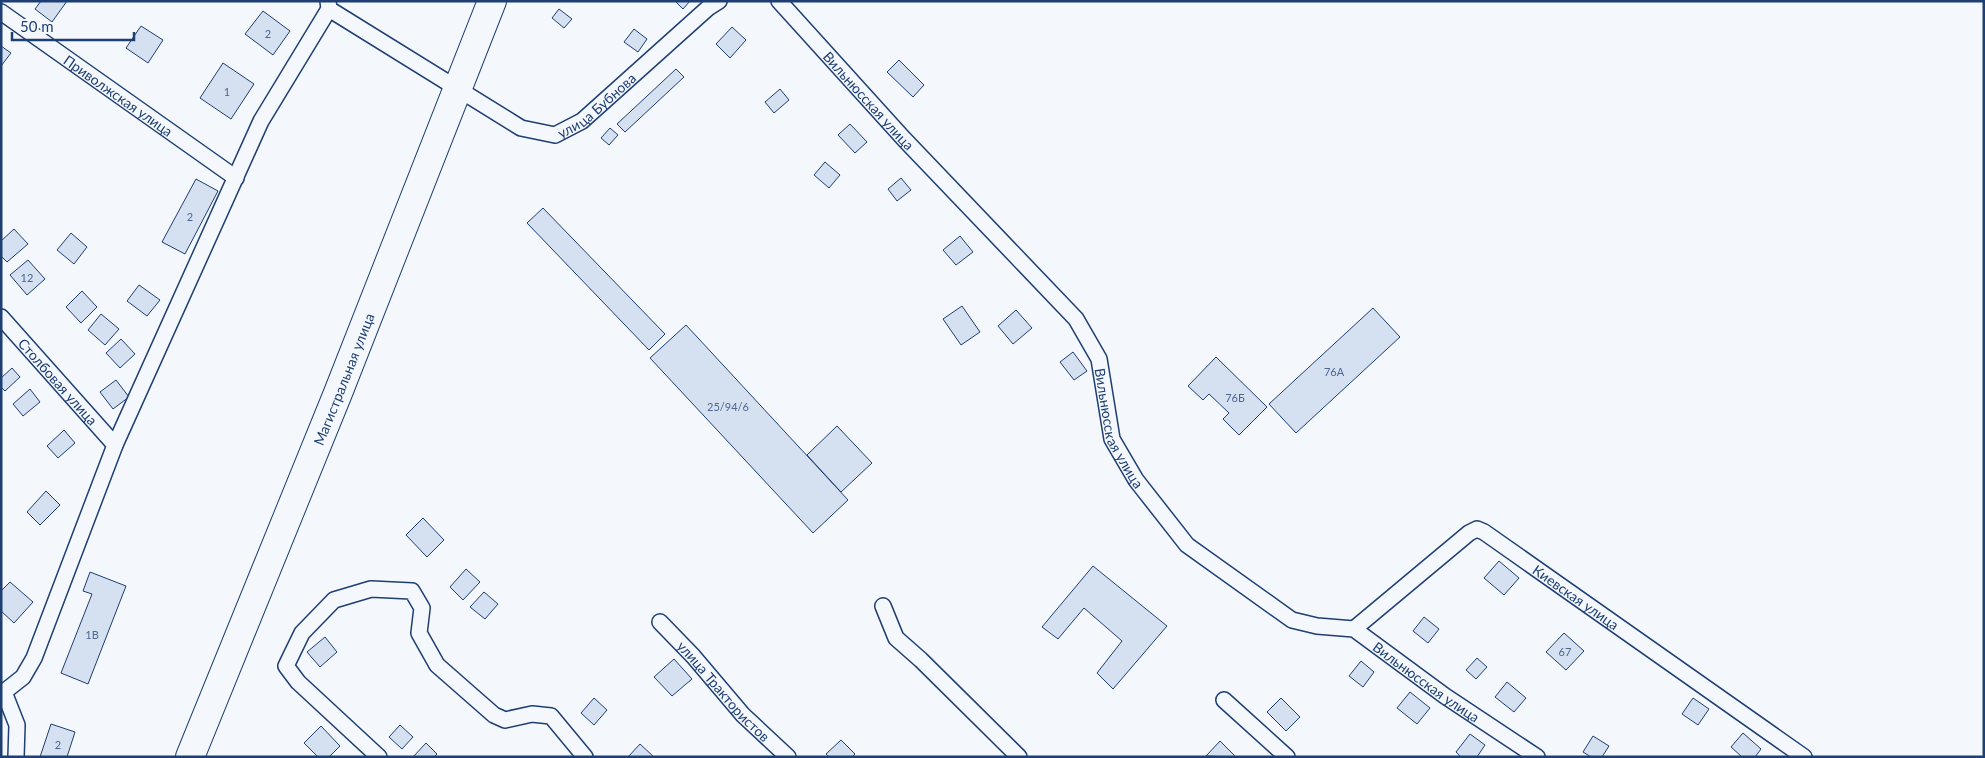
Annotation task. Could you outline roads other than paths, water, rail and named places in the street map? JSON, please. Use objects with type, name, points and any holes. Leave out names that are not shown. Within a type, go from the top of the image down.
[{"type":"highway","name":"Магистральная улица","points":[[190,757],[338,393],[492,1]]},
{"type":"street","name":"улица Бубнова","points":[[328,5],[457,90],[521,128],[555,135],[582,121],[708,8],[719,1]]},
{"type":"street","name":"Вильнюсская улица","points":[[779,1],[904,140],[1076,319],[1099,359],[1112,439],[1136,480],[1186,545],[1292,620],[1317,626],[1354,629],[1445,696],[1537,757]]},
{"type":"street","points":[[16,757],[17,725],[2,690],[23,676],[34,658],[115,445],[261,121],[328,5]]},
{"type":"street","name":"Приволжская улица","points":[[1,12],[236,178]]},
{"type":"street","name":"Столбовая улица","points":[[1,317],[115,445]]},
{"type":"street","name":"Киевская улица","points":[[1354,629],[1469,533],[1477,530],[1484,532],[1804,757]]},
{"type":"street","points":[[378,757],[298,682],[286,666],[302,633],[334,600],[372,589],[412,591],[422,608],[419,633],[438,665],[494,715],[505,720],[532,714],[551,716],[585,757]]},
{"type":"street","points":[[883,606],[896,638],[921,660],[1019,757]]},
{"type":"street","name":"улица Трактористов","points":[[660,622],[694,656],[743,715],[788,757]]},
{"type":"street","points":[[1224,700],[1287,757]]}]
